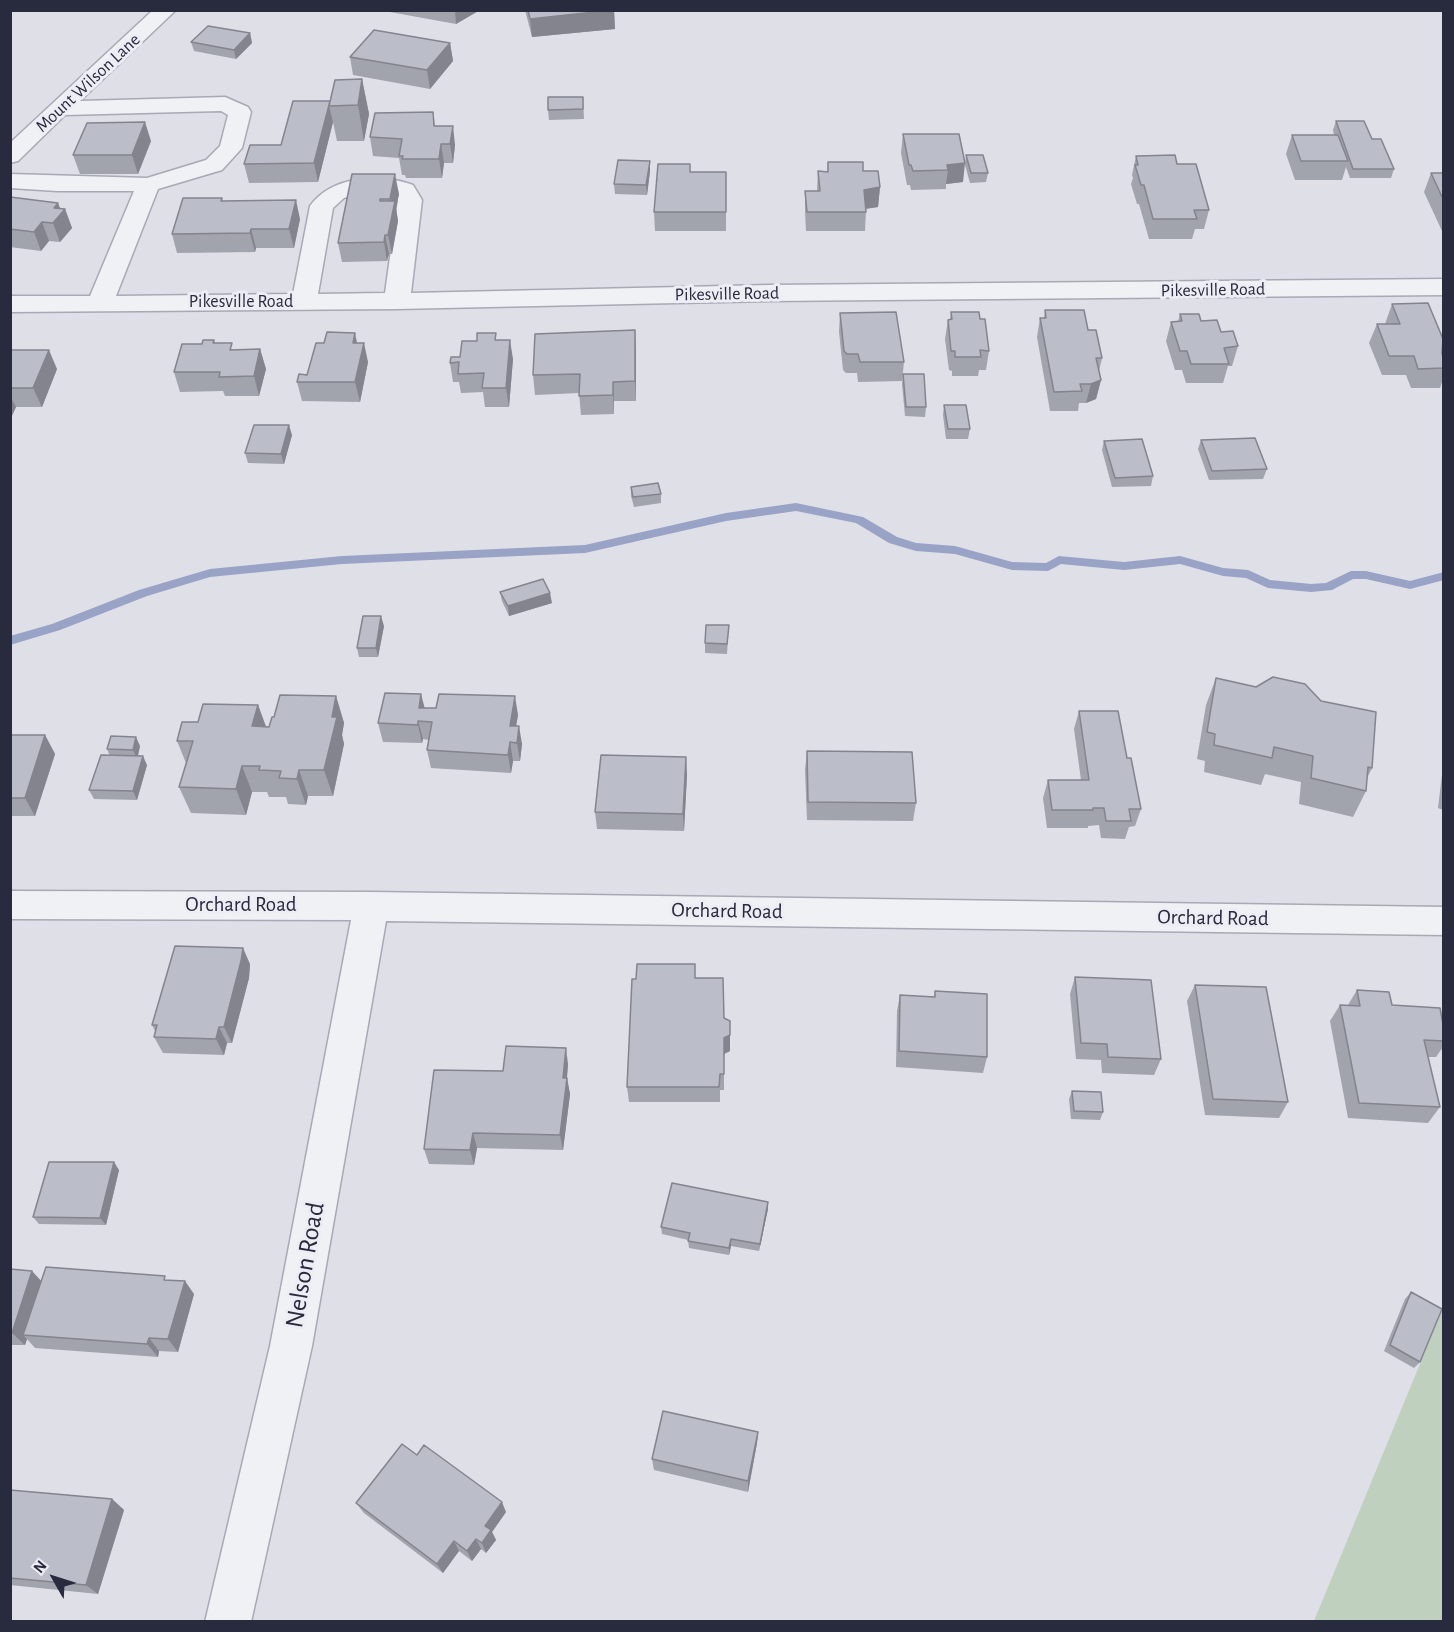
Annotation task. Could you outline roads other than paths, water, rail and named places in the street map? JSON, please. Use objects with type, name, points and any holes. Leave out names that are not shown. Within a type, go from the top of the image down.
[{"type":"street","name":"Mount Wilson Lane","points":[[10,156],[51,115],[166,10]]},
{"type":"street","points":[[10,181],[148,185],[214,165],[231,148],[240,112],[225,104],[51,115],[22,119]]},
{"type":"street","points":[[100,303],[148,185]]},
{"type":"street","points":[[304,302],[322,206],[336,193],[360,186],[392,185],[405,190],[410,200],[397,301]]},
{"type":"street","name":"Pikesville Road","points":[[10,304],[397,301],[758,293],[1443,287]]},
{"type":"street","name":"Orchard Road","points":[[10,905],[371,906],[1443,921]]},
{"type":"street","name":"Nelson Road","points":[[228,1622],[291,1346],[371,906]]},
{"type":"waterway","points":[[10,641],[56,627],[143,593],[210,573],[342,560],[585,549],[726,517],[796,507],[859,520],[893,540],[916,547],[955,550],[1012,566],[1048,567],[1059,560],[1124,566],[1180,560],[1223,572],[1248,574],[1268,584],[1311,588],[1328,587],[1351,575],[1366,575],[1410,585],[1444,576]]}]
